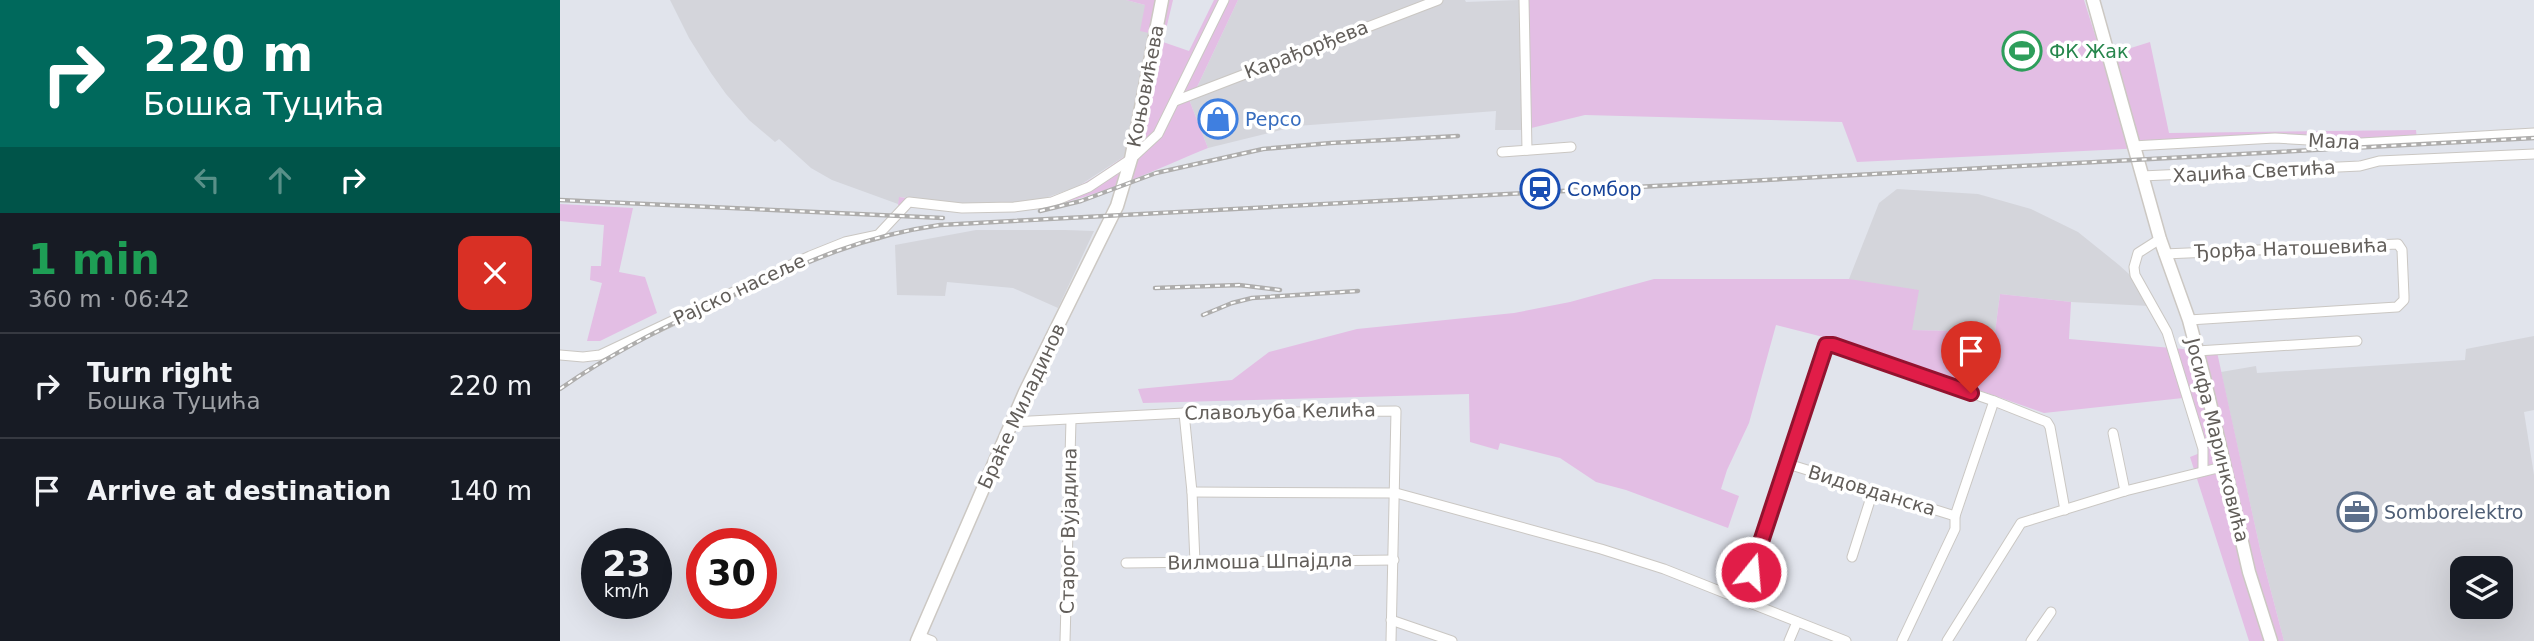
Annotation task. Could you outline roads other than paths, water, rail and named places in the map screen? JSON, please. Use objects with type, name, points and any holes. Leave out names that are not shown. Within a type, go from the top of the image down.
[{"type":"main road","name":"Коњовићева","points":[[1129,165],[1162,0]]},
{"type":"main road","name":"Јосифа Маринковића","points":[[2093,0],[2164,254],[2189,320],[2226,466],[2249,572],[2268,640]]},
{"type":"main road","name":"Браће Миладинов","points":[[918,639],[1012,422],[1117,206],[1129,165]]},
{"type":"street","points":[[1129,165],[1158,134],[1224,0]]},
{"type":"street","name":"Карађорђева","points":[[1175,101],[1438,0]]},
{"type":"street","points":[[1524,0],[1527,150]]},
{"type":"street","name":"Мала","points":[[2133,146],[2275,138],[2361,143],[2534,133]]},
{"type":"street","points":[[1502,152],[1572,147]]},
{"type":"street","name":"Хаџића Светића","points":[[2142,176],[2360,166],[2392,160],[2534,154]]},
{"type":"street","name":"Рајско насеље","points":[[560,355],[600,355],[810,256],[845,242],[878,234],[909,202],[962,208],[995,208],[1052,202],[1089,187],[1129,165]]},
{"type":"street","name":"Јосифа Маринковића","points":[[2160,240],[2138,253],[2135,275],[2167,332],[2203,449],[2203,471]]},
{"type":"street","name":"Ђорђа Натошевића","points":[[2164,254],[2398,244],[2402,250],[2404,296],[2397,307],[2189,320]]},
{"type":"street","points":[[2197,351],[2357,341]]},
{"type":"street","points":[[1743,600],[1826,345],[1833,345],[2040,418],[2050,427],[2065,510]]},
{"type":"street","points":[[1902,641],[1955,529],[1955,516],[1994,401]]},
{"type":"street","name":"Славољуба Келића","points":[[1012,422],[1184,413],[1396,411],[1396,493]]},
{"type":"street","points":[[1184,413],[1192,492],[1195,562]]},
{"type":"street","name":"Старог Вујадина","points":[[1065,641],[1071,420]]},
{"type":"street","points":[[2113,433],[2124,491]]},
{"type":"street","name":"Видовданска","points":[[1788,464],[1955,516]]},
{"type":"street","points":[[1947,641],[2021,523],[2124,491],[2226,466]]},
{"type":"street","points":[[1852,557],[1873,491]]},
{"type":"street","points":[[1192,492],[1396,493],[1664,569],[1846,641]]},
{"type":"street","points":[[1391,641],[1396,493]]},
{"type":"street","name":"Вилмоша Шпајдла","points":[[1126,563],[1394,560]]},
{"type":"street","points":[[2031,641],[2051,612]]},
{"type":"street","points":[[1391,620],[1452,641]]},
{"type":"street","points":[[1789,641],[1797,622]]},
{"type":"street","points":[[918,639],[932,641]]},
{"type":"railway","points":[[1040,211],[1081,201],[1156,173],[1263,149],[1458,136]]},
{"type":"railway","points":[[560,389],[645,338],[785,272],[834,252],[885,236],[940,225],[2534,138]]},
{"type":"railway","points":[[560,200],[943,218]]},
{"type":"railway","points":[[1155,288],[1239,285],[1280,290]]},
{"type":"railway","points":[[1203,315],[1252,298],[1358,291]]},
{"type":"place","name":"ФК Жак","points":[[2022,51]]},
{"type":"place","name":"Pepco","points":[[1218,119]]},
{"type":"place","name":"Сомбор","points":[[1540,189]]},
{"type":"place","name":"Somborelektro","points":[[2357,512]]}]
